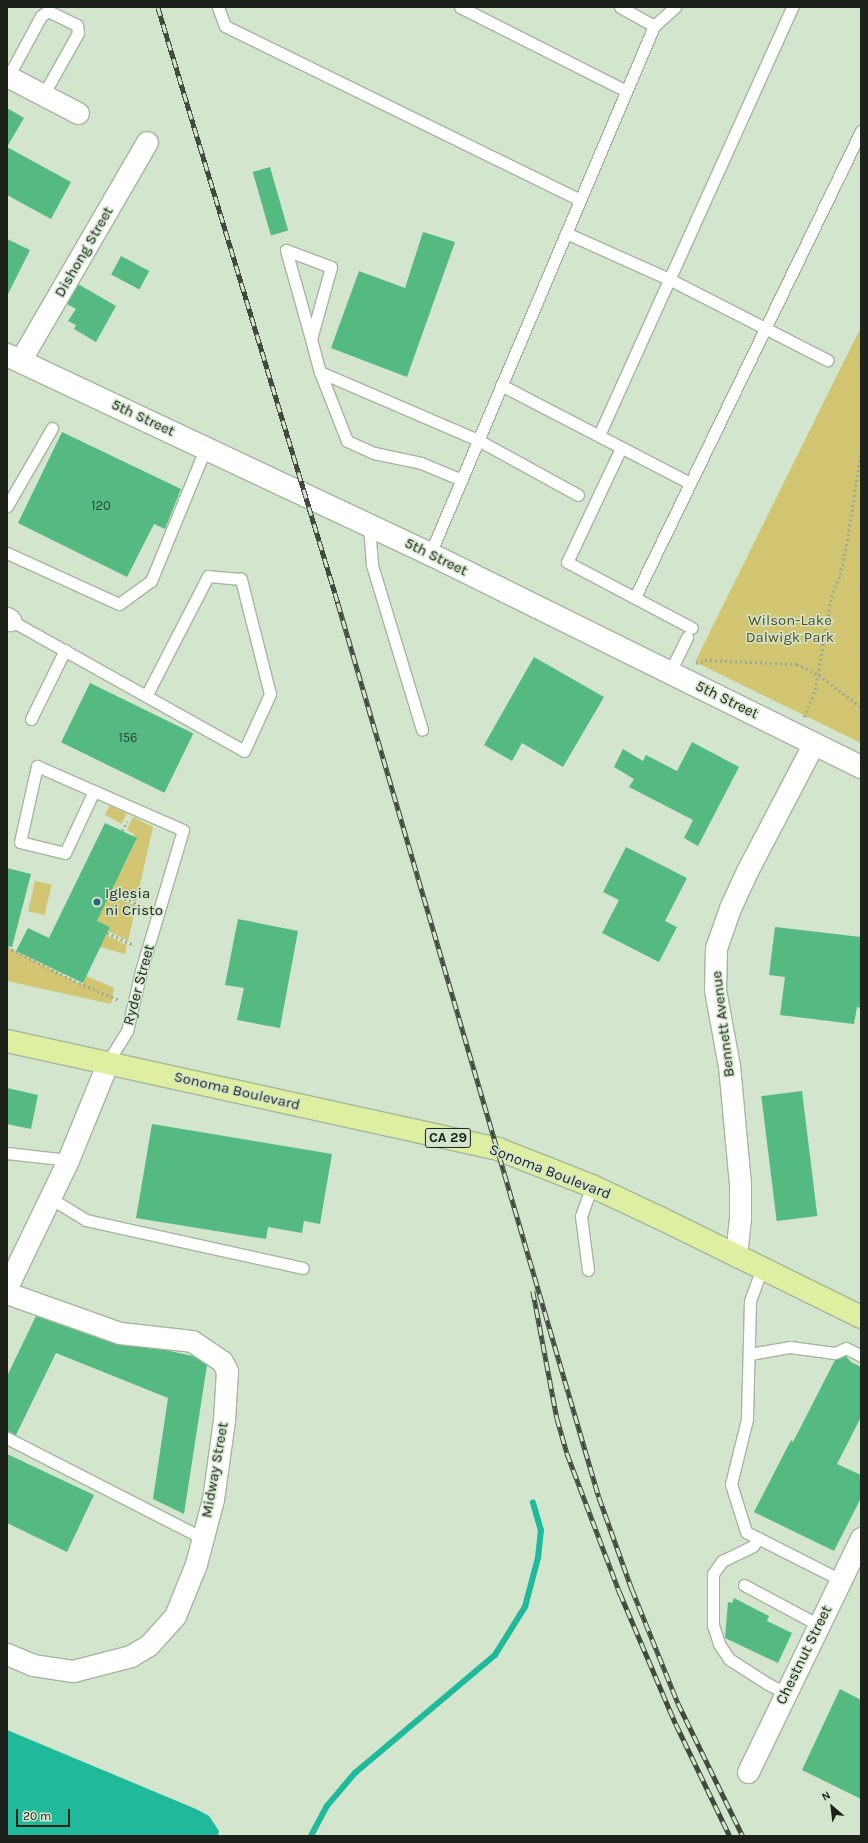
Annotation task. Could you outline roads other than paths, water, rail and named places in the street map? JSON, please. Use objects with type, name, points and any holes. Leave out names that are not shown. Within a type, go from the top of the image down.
[{"type":"main road","name":"Sonoma Boulevard","points":[[7,1041],[498,1149],[592,1186],[861,1317]]},
{"type":"street","points":[[8,77],[78,113]]},
{"type":"street","name":"Dishong Street","points":[[14,358],[147,142]]},
{"type":"street","name":"5th Street","points":[[14,358],[206,447],[430,554],[861,767]]},
{"type":"street","name":"Bennett Avenue","points":[[736,1256],[740,1219],[740,1184],[729,1066],[716,990],[716,948],[730,908],[806,739]]},
{"type":"street","name":"Ryder Street","points":[[7,1287],[13,1258],[50,1198],[68,1160],[108,1062]]},
{"type":"street","name":"Midway Street","points":[[7,1293],[120,1333],[192,1342],[222,1361],[227,1371],[224,1420],[213,1499],[196,1564],[175,1616],[149,1645],[131,1656],[73,1671],[33,1665],[7,1654]]},
{"type":"street","name":"Chestnut Street","points":[[748,1772],[861,1538]]},
{"type":"lane","points":[[218,7],[225,26],[580,200]]},
{"type":"lane","points":[[460,7],[626,91]]},
{"type":"lane","points":[[620,7],[654,26]]},
{"type":"lane","points":[[430,554],[654,26],[675,7]]},
{"type":"lane","points":[[599,435],[792,7]]},
{"type":"lane","points":[[8,77],[41,16],[48,11],[77,26],[78,33],[43,95]]},
{"type":"lane","points":[[635,598],[861,131]]},
{"type":"lane","points":[[566,233],[669,279],[827,360]]},
{"type":"lane","points":[[311,339],[331,267],[286,250],[320,372],[347,441],[374,453],[421,463],[462,480]]},
{"type":"lane","points":[[320,372],[478,440],[578,496]]},
{"type":"lane","points":[[501,386],[690,483]]},
{"type":"lane","points":[[7,506],[52,428]]},
{"type":"lane","points":[[7,553],[119,604],[151,581],[206,447]]},
{"type":"lane","points":[[621,448],[568,562],[635,598],[690,632],[670,672]]},
{"type":"lane","points":[[369,525],[372,566],[422,730]]},
{"type":"lane","points":[[9,619],[65,650],[146,696],[244,751],[270,694],[242,579],[208,576],[146,696]]},
{"type":"lane","points":[[31,719],[65,650]]},
{"type":"lane","name":"Ryder Street","points":[[94,791],[65,853],[20,842],[37,766],[183,830],[147,951],[127,1031],[108,1062]]},
{"type":"lane","points":[[7,1153],[68,1160]]},
{"type":"lane","points":[[588,1270],[581,1216],[592,1186]]},
{"type":"lane","points":[[50,1198],[86,1220],[303,1268]]},
{"type":"lane","points":[[762,1268],[750,1301],[750,1354],[747,1419],[731,1484],[746,1532],[841,1580]]},
{"type":"lane","points":[[750,1354],[790,1347],[836,1353],[846,1348],[861,1356]]},
{"type":"lane","points":[[7,1438],[202,1538]]},
{"type":"lane","points":[[758,1538],[753,1546],[722,1561],[713,1574],[713,1625],[719,1644],[729,1659],[768,1684],[786,1693]]},
{"type":"lane","points":[[744,1585],[819,1625]]},
{"type":"water","points":[[7,1730],[196,1809],[209,1816],[219,1831],[218,1836],[7,1836]]},
{"type":"waterway","points":[[311,1836],[327,1806],[355,1773],[495,1655],[525,1607],[538,1558],[541,1531],[533,1503]]},
{"type":"railway","points":[[158,7],[338,603],[599,1497],[632,1589],[678,1703],[743,1836]]},
{"type":"railway","points":[[533,1291],[557,1418],[567,1453],[620,1593],[676,1724],[730,1836]]},
{"type":"place","name":"Iglesia ni Cristo","points":[[97,902]]},
{"type":"park label","name":"Wilson-Lake Dalwigk Park","points":[[790,628]]}]
